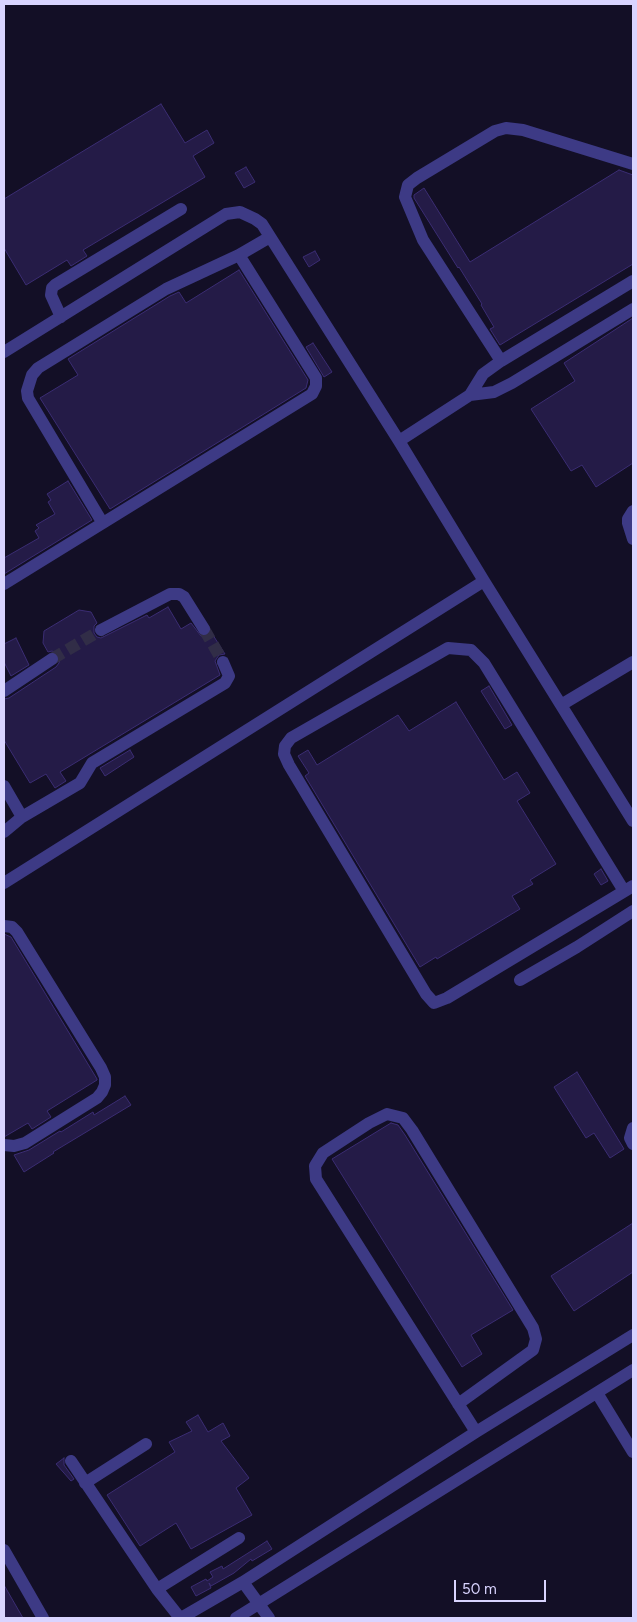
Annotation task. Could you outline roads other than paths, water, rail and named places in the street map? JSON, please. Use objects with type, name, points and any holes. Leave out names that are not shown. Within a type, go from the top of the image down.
[{"type":"street","points":[[501,361],[423,240],[406,197],[408,185],[495,131],[506,128],[523,130],[633,164]]},
{"type":"street","points":[[61,317],[51,294],[52,288],[55,285],[180,209]]},
{"type":"street","points":[[4,352],[226,214],[240,212],[249,215],[262,224],[399,441],[633,821]]},
{"type":"street","points":[[102,522],[28,398],[27,391],[32,375],[38,368],[166,289],[270,237]]},
{"type":"street","points":[[4,584],[312,394],[316,386],[316,378],[239,254]]},
{"type":"street","points":[[399,441],[470,395],[483,374],[501,361],[633,281]]},
{"type":"street","points":[[470,395],[494,392],[512,384],[633,309]]},
{"type":"street","points":[[633,511],[628,519],[633,539]]},
{"type":"street","points":[[4,883],[484,581]]},
{"type":"street","points":[[102,630],[170,594],[179,594],[184,597],[204,629]]},
{"type":"street","points":[[448,648],[471,650],[484,663],[629,889],[447,998],[434,1003],[426,994],[289,765],[284,754],[285,746],[292,738],[448,648]]},
{"type":"street","points":[[4,691],[52,659]]},
{"type":"street","points":[[4,832],[22,817],[80,783],[92,763],[225,683],[229,672],[223,662]]},
{"type":"street","points":[[561,705],[633,662]]},
{"type":"street","points":[[4,786],[22,817]]},
{"type":"street","points":[[520,980],[577,947],[633,911]]},
{"type":"street","points":[[4,926],[12,927],[17,932],[101,1068],[105,1077],[105,1085],[97,1098],[25,1143],[14,1146],[4,1145]]},
{"type":"street","points":[[458,1404],[533,1350],[536,1339],[533,1328],[412,1130],[403,1118],[388,1114],[369,1123],[323,1153],[315,1166],[316,1179],[458,1404],[476,1432]]},
{"type":"street","points":[[633,1128],[630,1133],[633,1144]]},
{"type":"street","points":[[71,1460],[157,1589],[180,1618],[243,1582],[476,1432],[633,1335]]},
{"type":"street","points":[[236,1618],[633,1370]]},
{"type":"street","points":[[597,1393],[633,1452]]},
{"type":"street","points":[[86,1482],[146,1444]]},
{"type":"street","points":[[157,1589],[239,1538]]},
{"type":"street","points":[[4,1550],[43,1618]]},
{"type":"street","points":[[243,1582],[269,1618]]},
{"type":"tunnel","points":[[204,629],[223,662]]},
{"type":"tunnel","points":[[52,659],[101,630]]}]
